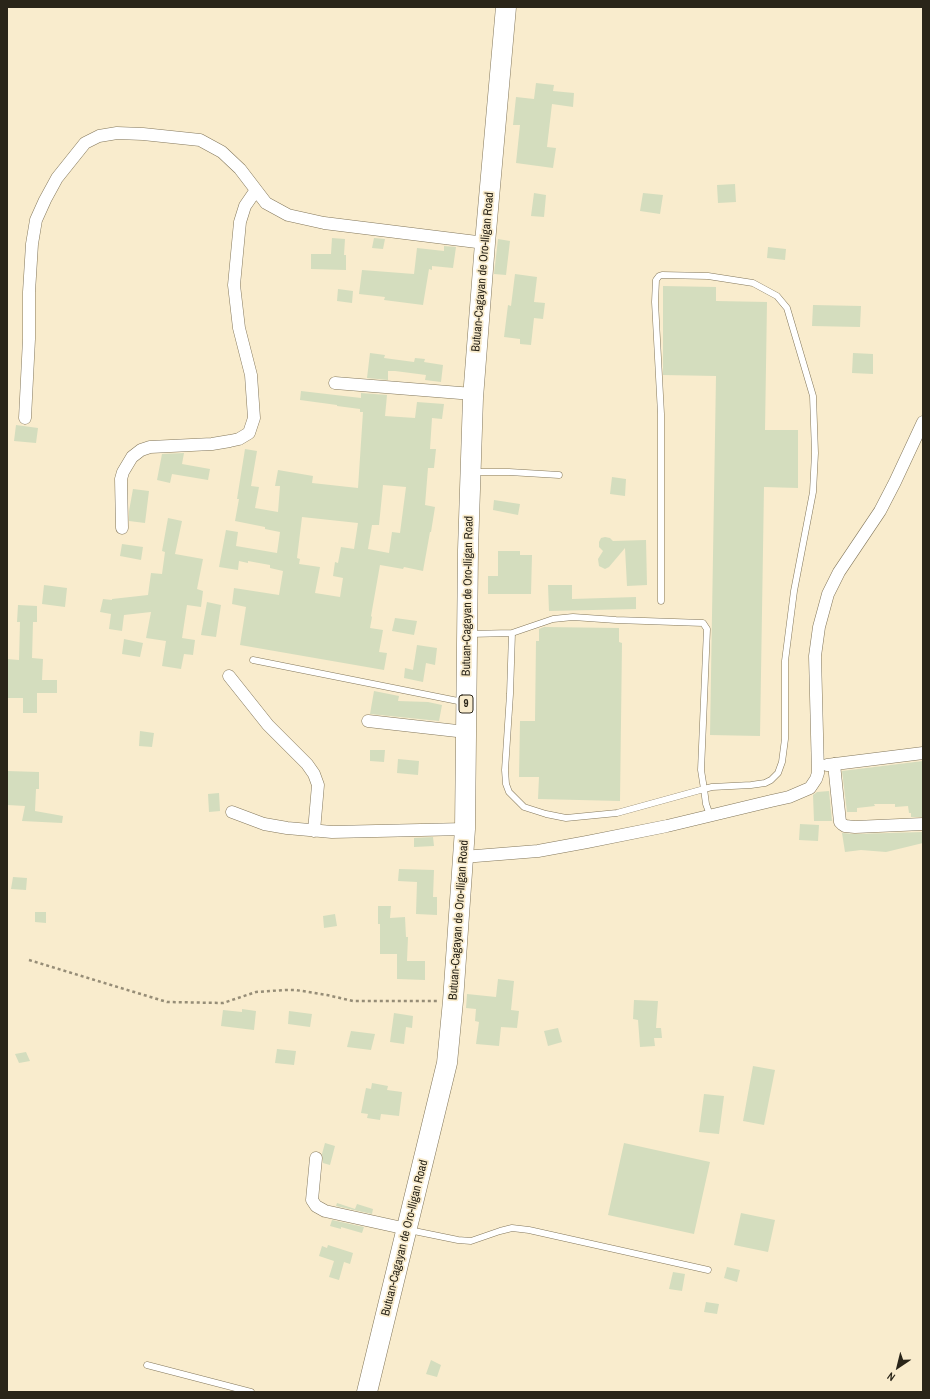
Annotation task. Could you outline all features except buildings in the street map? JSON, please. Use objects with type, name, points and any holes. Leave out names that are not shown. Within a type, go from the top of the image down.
[{"type":"highway","name":"Butuan-Cagayan de Oro-Iligan Road","points":[[367,1392],[447,1063],[453,1001],[465,829],[467,634],[474,394],[484,243],[506,7]]},
{"type":"street","points":[[25,418],[29,339],[29,292],[32,244],[36,220],[57,178],[85,143],[99,136],[117,133],[143,134],[200,140],[222,152],[240,169],[266,203],[288,216],[324,224],[484,243]]},
{"type":"street","points":[[122,528],[121,479],[123,472],[132,457],[141,450],[150,447],[212,444],[230,441],[249,432],[251,427],[254,418],[251,375],[239,328],[234,285],[240,222],[245,206],[256,190]]},
{"type":"street","points":[[335,383],[474,394]]},
{"type":"street","points":[[463,857],[538,851],[667,826],[790,797],[810,788],[818,773],[815,656],[819,627],[828,594],[839,572],[880,511],[923,422]]},
{"type":"street","points":[[229,676],[268,725],[307,764],[314,774],[318,785],[314,831]]},
{"type":"street","points":[[368,721],[466,732]]},
{"type":"street","points":[[818,767],[923,753]]},
{"type":"street","points":[[834,764],[840,822],[842,824],[845,826],[855,827],[923,824]]},
{"type":"street","points":[[232,812],[264,824],[314,831],[332,832],[465,829]]},
{"type":"street","points":[[316,1158],[312,1200],[316,1206],[325,1211],[407,1229]]},
{"type":"lane","points":[[512,633],[506,784],[509,792],[524,807],[566,818],[617,813],[712,787],[765,783],[771,780],[778,773],[782,762],[785,739],[785,661],[794,591],[813,492],[815,453],[813,396],[787,308],[777,296],[753,283],[708,276],[662,275],[658,276],[656,280],[655,302],[661,414],[661,601]]},
{"type":"lane","points":[[471,472],[509,472],[559,475]]},
{"type":"lane","points":[[467,634],[512,633],[553,619],[573,617],[703,623],[707,629],[701,770],[710,815]]},
{"type":"lane","points":[[253,660],[466,703]]},
{"type":"lane","points":[[407,1229],[458,1240],[471,1241],[512,1228],[529,1230],[708,1270]]},
{"type":"lane","points":[[147,1365],[251,1392]]},
{"type":"path","points":[[29,960],[167,1002],[223,1002],[256,992],[285,990],[296,990],[327,995],[353,1001],[453,1001]]}]
